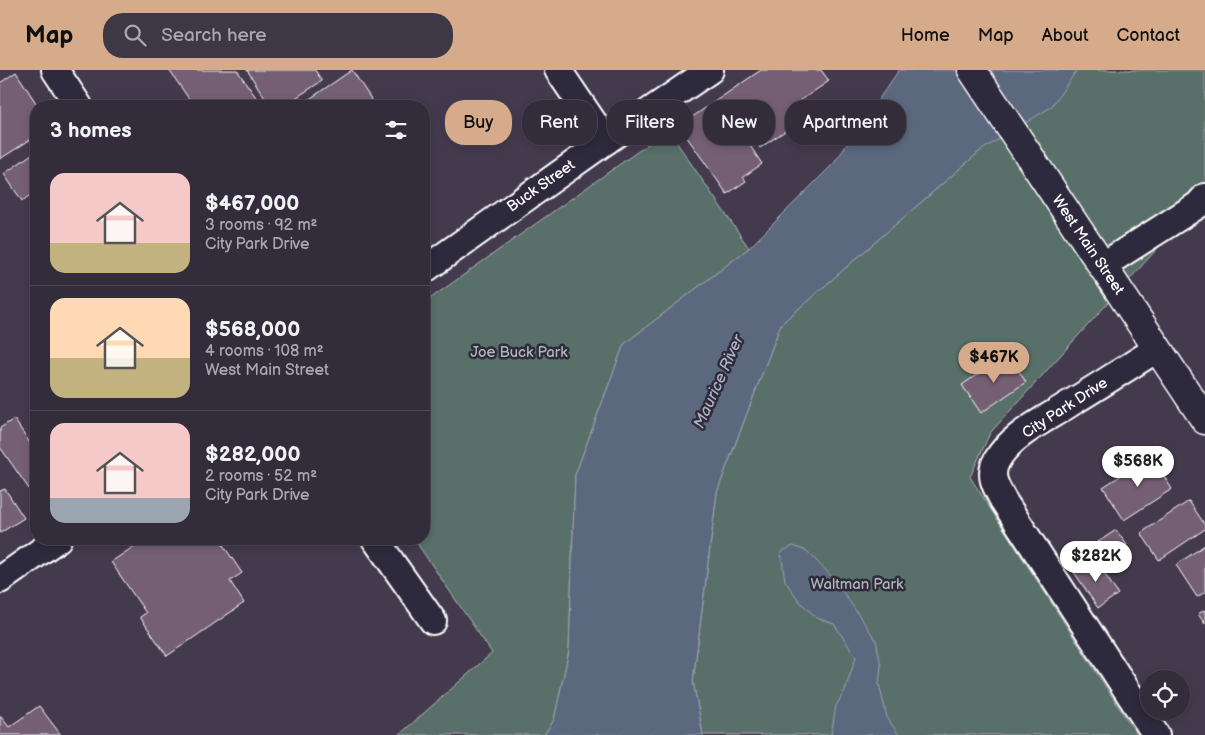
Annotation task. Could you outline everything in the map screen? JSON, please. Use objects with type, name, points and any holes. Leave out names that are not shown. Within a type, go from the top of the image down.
[{"type":"highway","name":"West Main Street","points":[[972,70],[1205,420]]},
{"type":"street","points":[[55,70],[75,100]]},
{"type":"street","points":[[558,70],[606,141]]},
{"type":"street","name":"Buck Street","points":[[430,266],[710,70]]},
{"type":"street","points":[[1102,266],[1198,205],[1205,197]]},
{"type":"street","name":"City Park Drive","points":[[1156,735],[1003,500],[993,483],[993,475],[996,462],[1004,451],[1024,433],[1157,349]]},
{"type":"street","points":[[0,580],[50,545]]},
{"type":"street","points":[[379,545],[433,621]]},
{"type":"green space","name":"Waltman Park","points":[[1056,70],[1205,70],[1205,196],[990,433],[970,477],[1137,735],[703,735],[693,681],[717,492],[781,324],[980,151]]},
{"type":"green space","name":"Joe Buck Park","points":[[647,145],[678,145],[749,248],[624,344],[575,475],[569,651],[554,720],[544,735],[399,735],[492,653],[418,545],[430,545],[430,299]]},
{"type":"water","name":"Maurice River","points":[[899,70],[1077,70],[1051,107],[980,151],[781,324],[717,492],[693,681],[703,735],[544,735],[554,720],[569,651],[575,475],[624,344],[749,248],[834,163],[847,145],[906,145],[906,100],[878,100]]},
{"type":"water","points":[[793,546],[807,551],[834,579],[876,640],[881,666],[879,684],[887,717],[899,735],[831,735],[836,706],[845,690],[856,657],[834,624],[817,618],[800,602],[785,581],[781,552]]},
{"type":"building","points":[[169,70],[237,70],[258,100],[190,100]]},
{"type":"building","points":[[247,70],[315,70],[322,81],[292,100],[266,100]]},
{"type":"building","points":[[352,70],[372,100],[308,100]]},
{"type":"building","points":[[761,70],[821,70],[829,81],[801,100],[785,100],[785,131],[775,138],[775,100],[717,100]]},
{"type":"building","points":[[16,72],[34,100],[30,100],[30,140],[0,159],[0,83]]},
{"type":"building","points":[[703,110],[703,145],[750,145],[762,164],[743,177],[746,181],[727,194],[692,145],[693,116]]},
{"type":"building","points":[[30,155],[30,195],[22,201],[4,174]]},
{"type":"building","points":[[1007,354],[1026,382],[981,413],[962,385]]},
{"type":"building","points":[[14,419],[30,443],[30,490],[0,447],[0,428]]},
{"type":"building","points":[[1151,456],[1172,489],[1124,520],[1103,487]]},
{"type":"building","points":[[5,489],[24,518],[0,533],[0,491]]},
{"type":"building","points":[[1189,501],[1205,525],[1205,529],[1159,560],[1141,533]]},
{"type":"building","points":[[1116,530],[1127,545],[1102,561],[1092,546]]},
{"type":"building","points":[[136,545],[223,545],[242,573],[230,581],[244,603],[167,656],[140,617],[146,613],[111,562]]},
{"type":"building","points":[[1205,545],[1205,592],[1197,597],[1176,565]]},
{"type":"building","points":[[1094,558],[1118,594],[1098,608],[1074,572]]},
{"type":"building","points":[[1205,610],[1205,624],[1198,614]]},
{"type":"building","points":[[39,706],[61,735],[0,735],[0,717],[9,727]]}]
